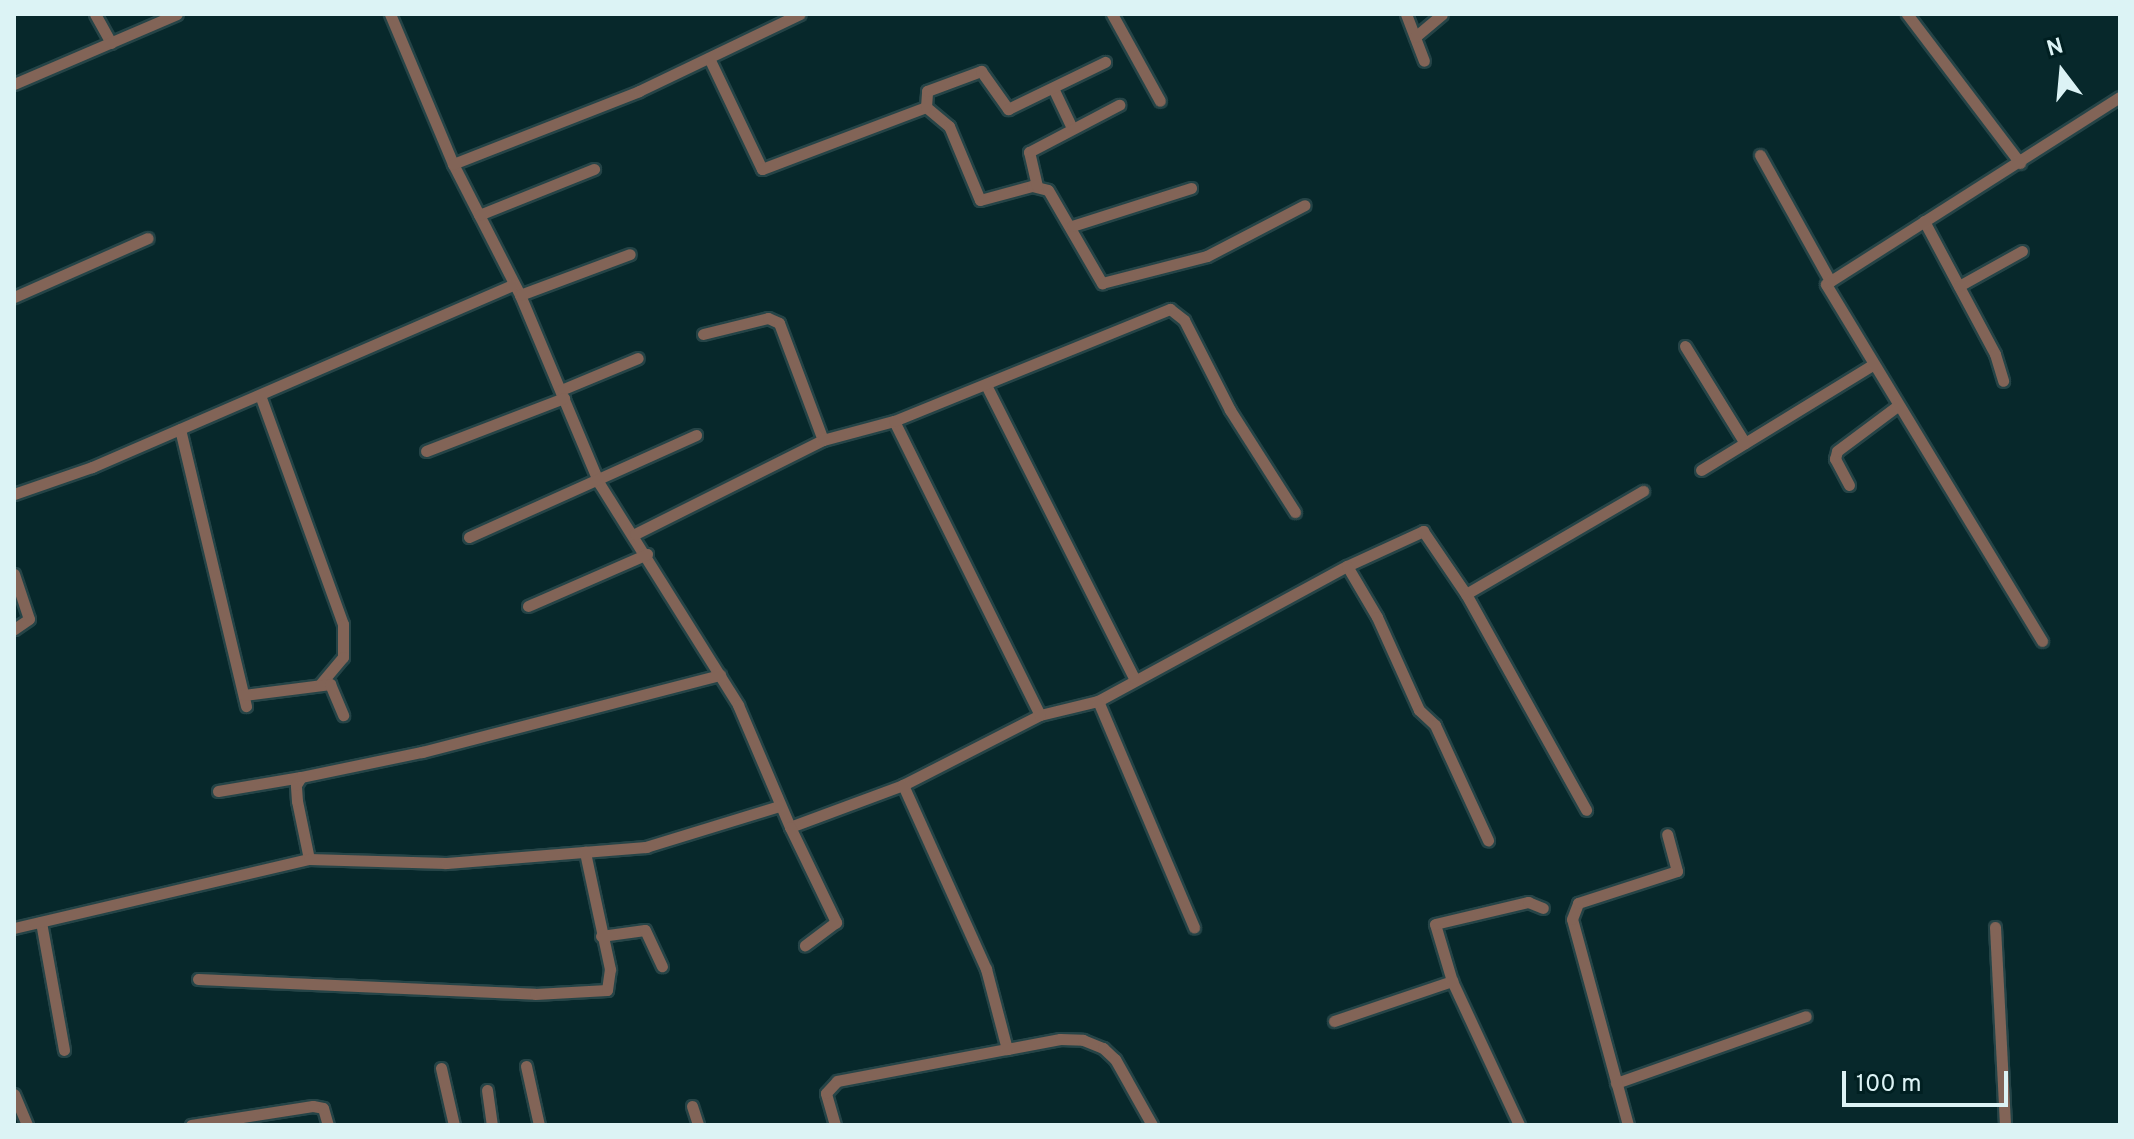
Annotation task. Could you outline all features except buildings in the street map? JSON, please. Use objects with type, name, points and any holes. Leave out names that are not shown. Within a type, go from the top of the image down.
[{"type":"street","points":[[95,14],[111,43]]},
{"type":"street","points":[[14,84],[177,14]]},
{"type":"street","points":[[453,164],[709,58],[800,14]]},
{"type":"street","points":[[1112,14],[1160,101]]},
{"type":"street","points":[[1406,14],[1424,61]]},
{"type":"street","points":[[1415,37],[1442,14]]},
{"type":"street","points":[[1907,14],[2020,163]]},
{"type":"street","points":[[393,15],[453,164],[516,290],[599,483],[635,534],[753,732],[779,806],[836,922],[805,945]]},
{"type":"street","points":[[709,58],[762,169],[926,107]]},
{"type":"street","points":[[926,107],[927,91],[981,71],[987,73],[1005,109],[1105,62]]},
{"type":"street","points":[[1053,88],[1072,128]]},
{"type":"street","points":[[2042,641],[1871,366],[1830,297],[1826,284],[2120,97]]},
{"type":"street","points":[[1037,186],[1029,152],[1119,105]]},
{"type":"street","points":[[926,107],[949,126],[980,200],[1037,186],[1048,190],[1072,226],[1097,279],[1110,283],[1162,264],[1207,256],[1305,205]]},
{"type":"street","points":[[1760,155],[1830,281]]},
{"type":"street","points":[[479,215],[594,169]]},
{"type":"street","points":[[1072,226],[1191,188]]},
{"type":"street","points":[[1924,221],[1999,362],[2003,381]]},
{"type":"street","points":[[14,297],[148,238]]},
{"type":"street","points":[[1959,286],[2022,251]]},
{"type":"street","points":[[14,494],[516,290],[630,254]]},
{"type":"street","points":[[635,534],[823,440],[894,421],[1170,309],[1184,320],[1230,410],[1295,512]]},
{"type":"street","points":[[703,334],[768,318],[779,323],[823,440]]},
{"type":"street","points":[[1685,346],[1745,443]]},
{"type":"street","points":[[426,451],[563,394],[638,358]]},
{"type":"street","points":[[1701,470],[1871,366]]},
{"type":"street","points":[[986,385],[1134,678]]},
{"type":"street","points":[[260,395],[343,624],[343,657],[320,684]]},
{"type":"street","points":[[1849,485],[1835,459],[1837,451],[1896,407]]},
{"type":"street","points":[[894,421],[1040,715]]},
{"type":"street","points":[[180,429],[245,700],[320,684],[334,687],[343,715]]},
{"type":"street","points":[[469,537],[599,483],[696,435]]},
{"type":"street","points":[[1466,594],[1643,491]]},
{"type":"street","points":[[790,827],[903,785],[1040,715],[1098,701],[1134,678],[1347,566],[1423,531],[1466,594],[1586,810]]},
{"type":"street","points":[[528,606],[647,554]]},
{"type":"street","points":[[1347,566],[1377,617],[1419,710],[1435,725],[1488,840]]},
{"type":"street","points":[[14,574],[29,619],[14,629]]},
{"type":"street","points":[[218,791],[422,752],[720,675]]},
{"type":"street","points":[[1098,701],[1194,927]]},
{"type":"street","points":[[301,777],[296,785],[297,801],[309,859]]},
{"type":"street","points":[[903,785],[986,969],[1007,1049]]},
{"type":"street","points":[[14,928],[309,859],[446,863],[646,847],[779,806]]},
{"type":"street","points":[[1628,1125],[1573,928],[1574,909],[1677,871],[1667,834]]},
{"type":"street","points":[[198,979],[535,994],[596,992],[610,985],[585,852]]},
{"type":"street","points":[[1519,1125],[1452,981],[1435,924],[1528,902],[1543,908]]},
{"type":"street","points":[[41,922],[64,1050]]},
{"type":"street","points":[[1995,927],[2005,1125]]},
{"type":"street","points":[[601,936],[645,930],[662,966]]},
{"type":"street","points":[[1334,1021],[1452,981]]},
{"type":"street","points":[[1616,1083],[1806,1016]]},
{"type":"street","points":[[835,1125],[826,1093],[837,1081],[1060,1039],[1083,1040],[1103,1048],[1115,1059],[1152,1125]]},
{"type":"street","points":[[526,1066],[539,1125]]},
{"type":"street","points":[[441,1068],[454,1125]]},
{"type":"street","points":[[487,1090],[492,1125]]},
{"type":"street","points":[[14,1094],[27,1125]]},
{"type":"street","points":[[191,1125],[313,1106],[323,1108],[328,1125]]},
{"type":"street","points":[[692,1106],[698,1125]]}]
